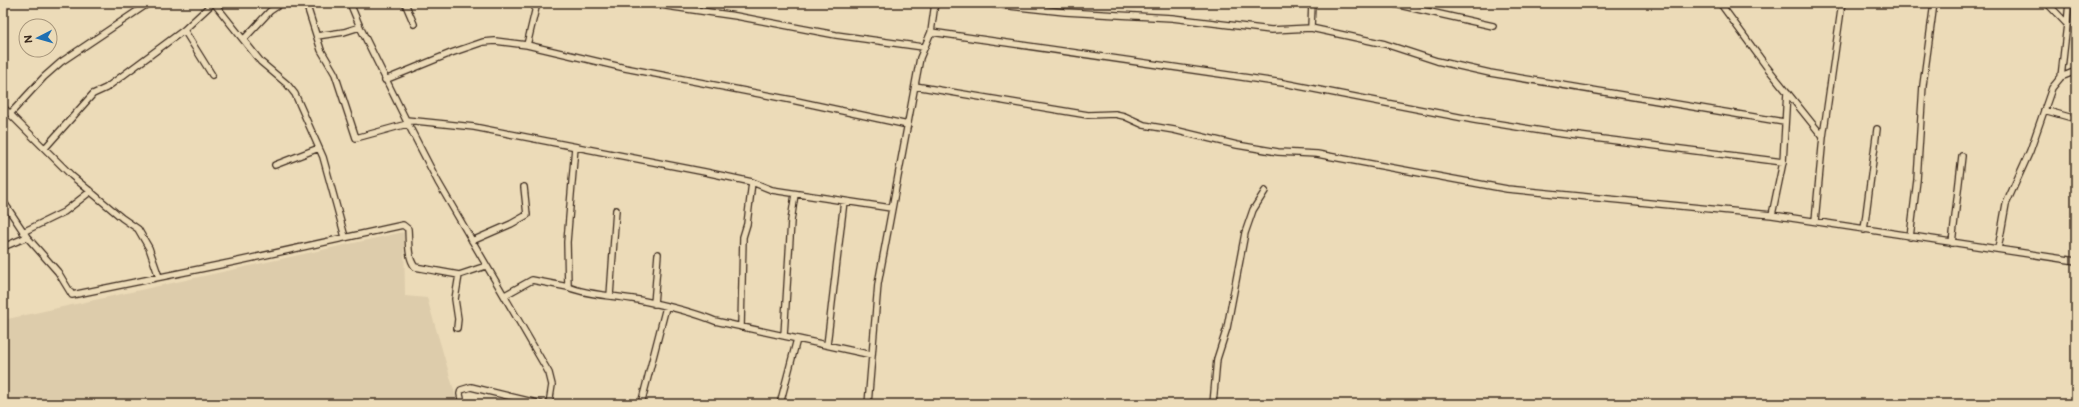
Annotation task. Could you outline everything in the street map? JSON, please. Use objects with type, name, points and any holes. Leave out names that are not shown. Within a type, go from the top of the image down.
[{"type":"street","points":[[3,7],[7,3]]},
{"type":"street","points":[[10,114],[44,77],[61,62],[149,3]]},
{"type":"street","points":[[45,148],[93,94],[106,88],[184,30],[214,3],[261,62],[287,84],[295,94],[323,157],[345,238]]},
{"type":"street","points":[[244,39],[270,11],[282,3]]},
{"type":"street","points":[[306,3],[321,50],[335,74],[356,138],[406,122],[474,127],[752,182],[772,190],[891,208]]},
{"type":"street","points":[[350,3],[406,122],[486,266],[505,295],[549,372],[552,385],[549,404]]},
{"type":"street","points":[[405,3],[414,24]]},
{"type":"street","points":[[527,46],[536,3]]},
{"type":"street","points":[[645,3],[736,16],[836,35],[923,47]]},
{"type":"street","points":[[868,404],[878,284],[891,208],[923,47],[930,32],[936,3]]},
{"type":"street","points":[[982,3],[1065,12],[1172,18],[1271,30],[1311,28],[1385,44],[1437,61],[1490,74],[1784,122]]},
{"type":"street","points":[[1311,28],[1312,3]]},
{"type":"street","points":[[1390,3],[1494,26]]},
{"type":"street","points":[[1720,3],[1823,137]]},
{"type":"street","points":[[1815,221],[1823,137],[1842,3]]},
{"type":"street","points":[[1910,237],[1917,180],[1924,85],[1934,3]]},
{"type":"street","points":[[2047,3],[2067,24]]},
{"type":"street","points":[[1998,250],[2006,204],[2030,151],[2052,88],[2061,76],[2069,3]]},
{"type":"street","points":[[317,36],[344,32],[360,27]]},
{"type":"street","points":[[184,30],[212,75]]},
{"type":"street","points":[[930,32],[1283,84],[1474,120],[1555,133],[1783,162]]},
{"type":"street","points":[[385,80],[451,53],[483,42],[496,41],[527,46],[625,68],[792,100],[908,125]]},
{"type":"street","points":[[2061,76],[2076,71]]},
{"type":"street","points":[[915,86],[1088,115],[1115,114],[1124,116],[1144,125],[1174,130],[1237,145],[1278,152],[1317,154],[1507,189],[1772,215],[2076,261]]},
{"type":"street","points":[[1772,215],[1783,162],[1784,122],[1787,92]]},
{"type":"street","points":[[3,107],[91,191],[122,218],[138,229],[149,248],[159,277]]},
{"type":"street","points":[[2044,110],[2076,119]]},
{"type":"street","points":[[1864,230],[1877,129]]},
{"type":"street","points":[[568,287],[567,242],[575,147]]},
{"type":"street","points":[[275,165],[319,148]]},
{"type":"street","points":[[1952,243],[1962,156]]},
{"type":"street","points":[[741,327],[743,237],[748,217],[752,182]]},
{"type":"street","points":[[472,241],[527,215],[524,187]]},
{"type":"street","points":[[24,232],[64,212],[91,191]]},
{"type":"street","points":[[1214,404],[1217,358],[1227,328],[1245,233],[1253,210],[1265,191]]},
{"type":"street","points":[[784,336],[791,221],[795,194]]},
{"type":"street","points":[[3,201],[27,237],[58,272],[72,295],[405,225],[408,229],[412,263],[415,267],[459,275],[486,266]]},
{"type":"street","points":[[827,345],[844,201]]},
{"type":"street","points":[[610,296],[616,210]]},
{"type":"street","points":[[3,247],[27,237]]},
{"type":"street","points":[[654,304],[658,254]]},
{"type":"street","points":[[457,328],[458,319],[455,299],[459,275]]},
{"type":"street","points":[[505,295],[532,280],[654,304],[741,327],[872,355]]},
{"type":"street","points":[[642,404],[666,307]]},
{"type":"street","points":[[780,404],[797,339]]},
{"type":"street","points":[[462,404],[460,394],[461,390],[471,387],[541,404]]},
{"type":"shaded area","points":[[404,232],[405,296],[427,298],[458,404],[3,404],[3,320]]}]
